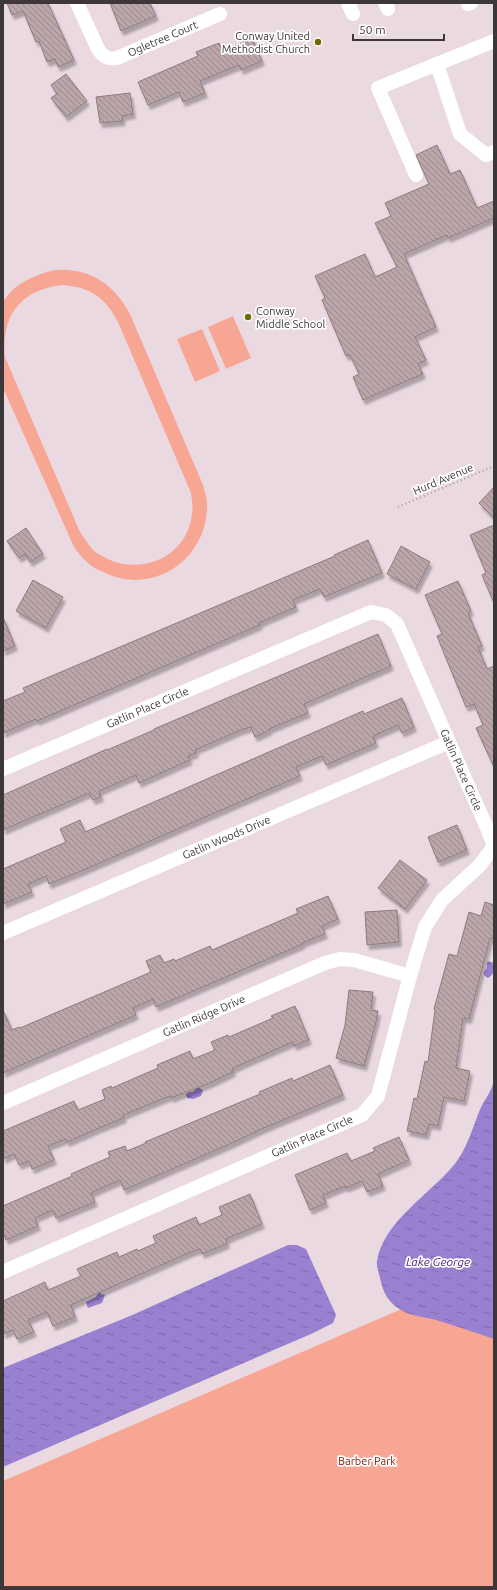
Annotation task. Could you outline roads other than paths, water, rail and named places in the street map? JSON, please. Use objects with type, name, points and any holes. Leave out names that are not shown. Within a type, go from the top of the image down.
[{"type":"street","name":"Ogletree Court","points":[[77,3],[98,49],[106,58],[111,59],[117,58],[220,14]]},
{"type":"street","points":[[416,174],[378,88],[494,41]]},
{"type":"street","points":[[437,64],[460,134],[486,155],[494,152]]},
{"type":"street","name":"Gatlin Place Circle","points":[[3,769],[371,612],[386,616],[397,624],[494,846],[480,865],[442,900],[425,927],[410,976],[378,1096],[362,1115],[3,1272]]},
{"type":"street","name":"Gatlin Woods Drive","points":[[3,933],[449,742]]},
{"type":"street","name":"Gatlin Ridge Drive","points":[[3,1103],[325,963],[340,959],[354,960],[410,976]]},
{"type":"water","points":[[489,961],[493,963],[494,970],[493,974],[488,978],[484,975],[484,972]]},
{"type":"water","name":"Lake George","points":[[494,1080],[494,1339],[436,1320],[409,1314],[401,1310],[389,1300],[385,1293],[377,1267],[377,1261],[381,1247],[388,1233],[409,1209],[444,1176],[458,1159]]},
{"type":"water","points":[[197,1087],[203,1090],[201,1096],[193,1099],[187,1098],[186,1094],[193,1092]]},
{"type":"water","points":[[288,1245],[297,1245],[306,1249],[336,1315],[333,1323],[311,1334],[3,1467],[3,1368],[130,1316]]},
{"type":"water","points":[[100,1292],[102,1295],[105,1295],[102,1303],[88,1308],[86,1302],[96,1297]]},
{"type":"place","name":"Conway United Methodist Church","points":[[318,42]]},
{"type":"place","name":"Conway Middle School","points":[[248,317]]},
{"type":"park label","name":"Barber Park","points":[[367,1461]]}]
